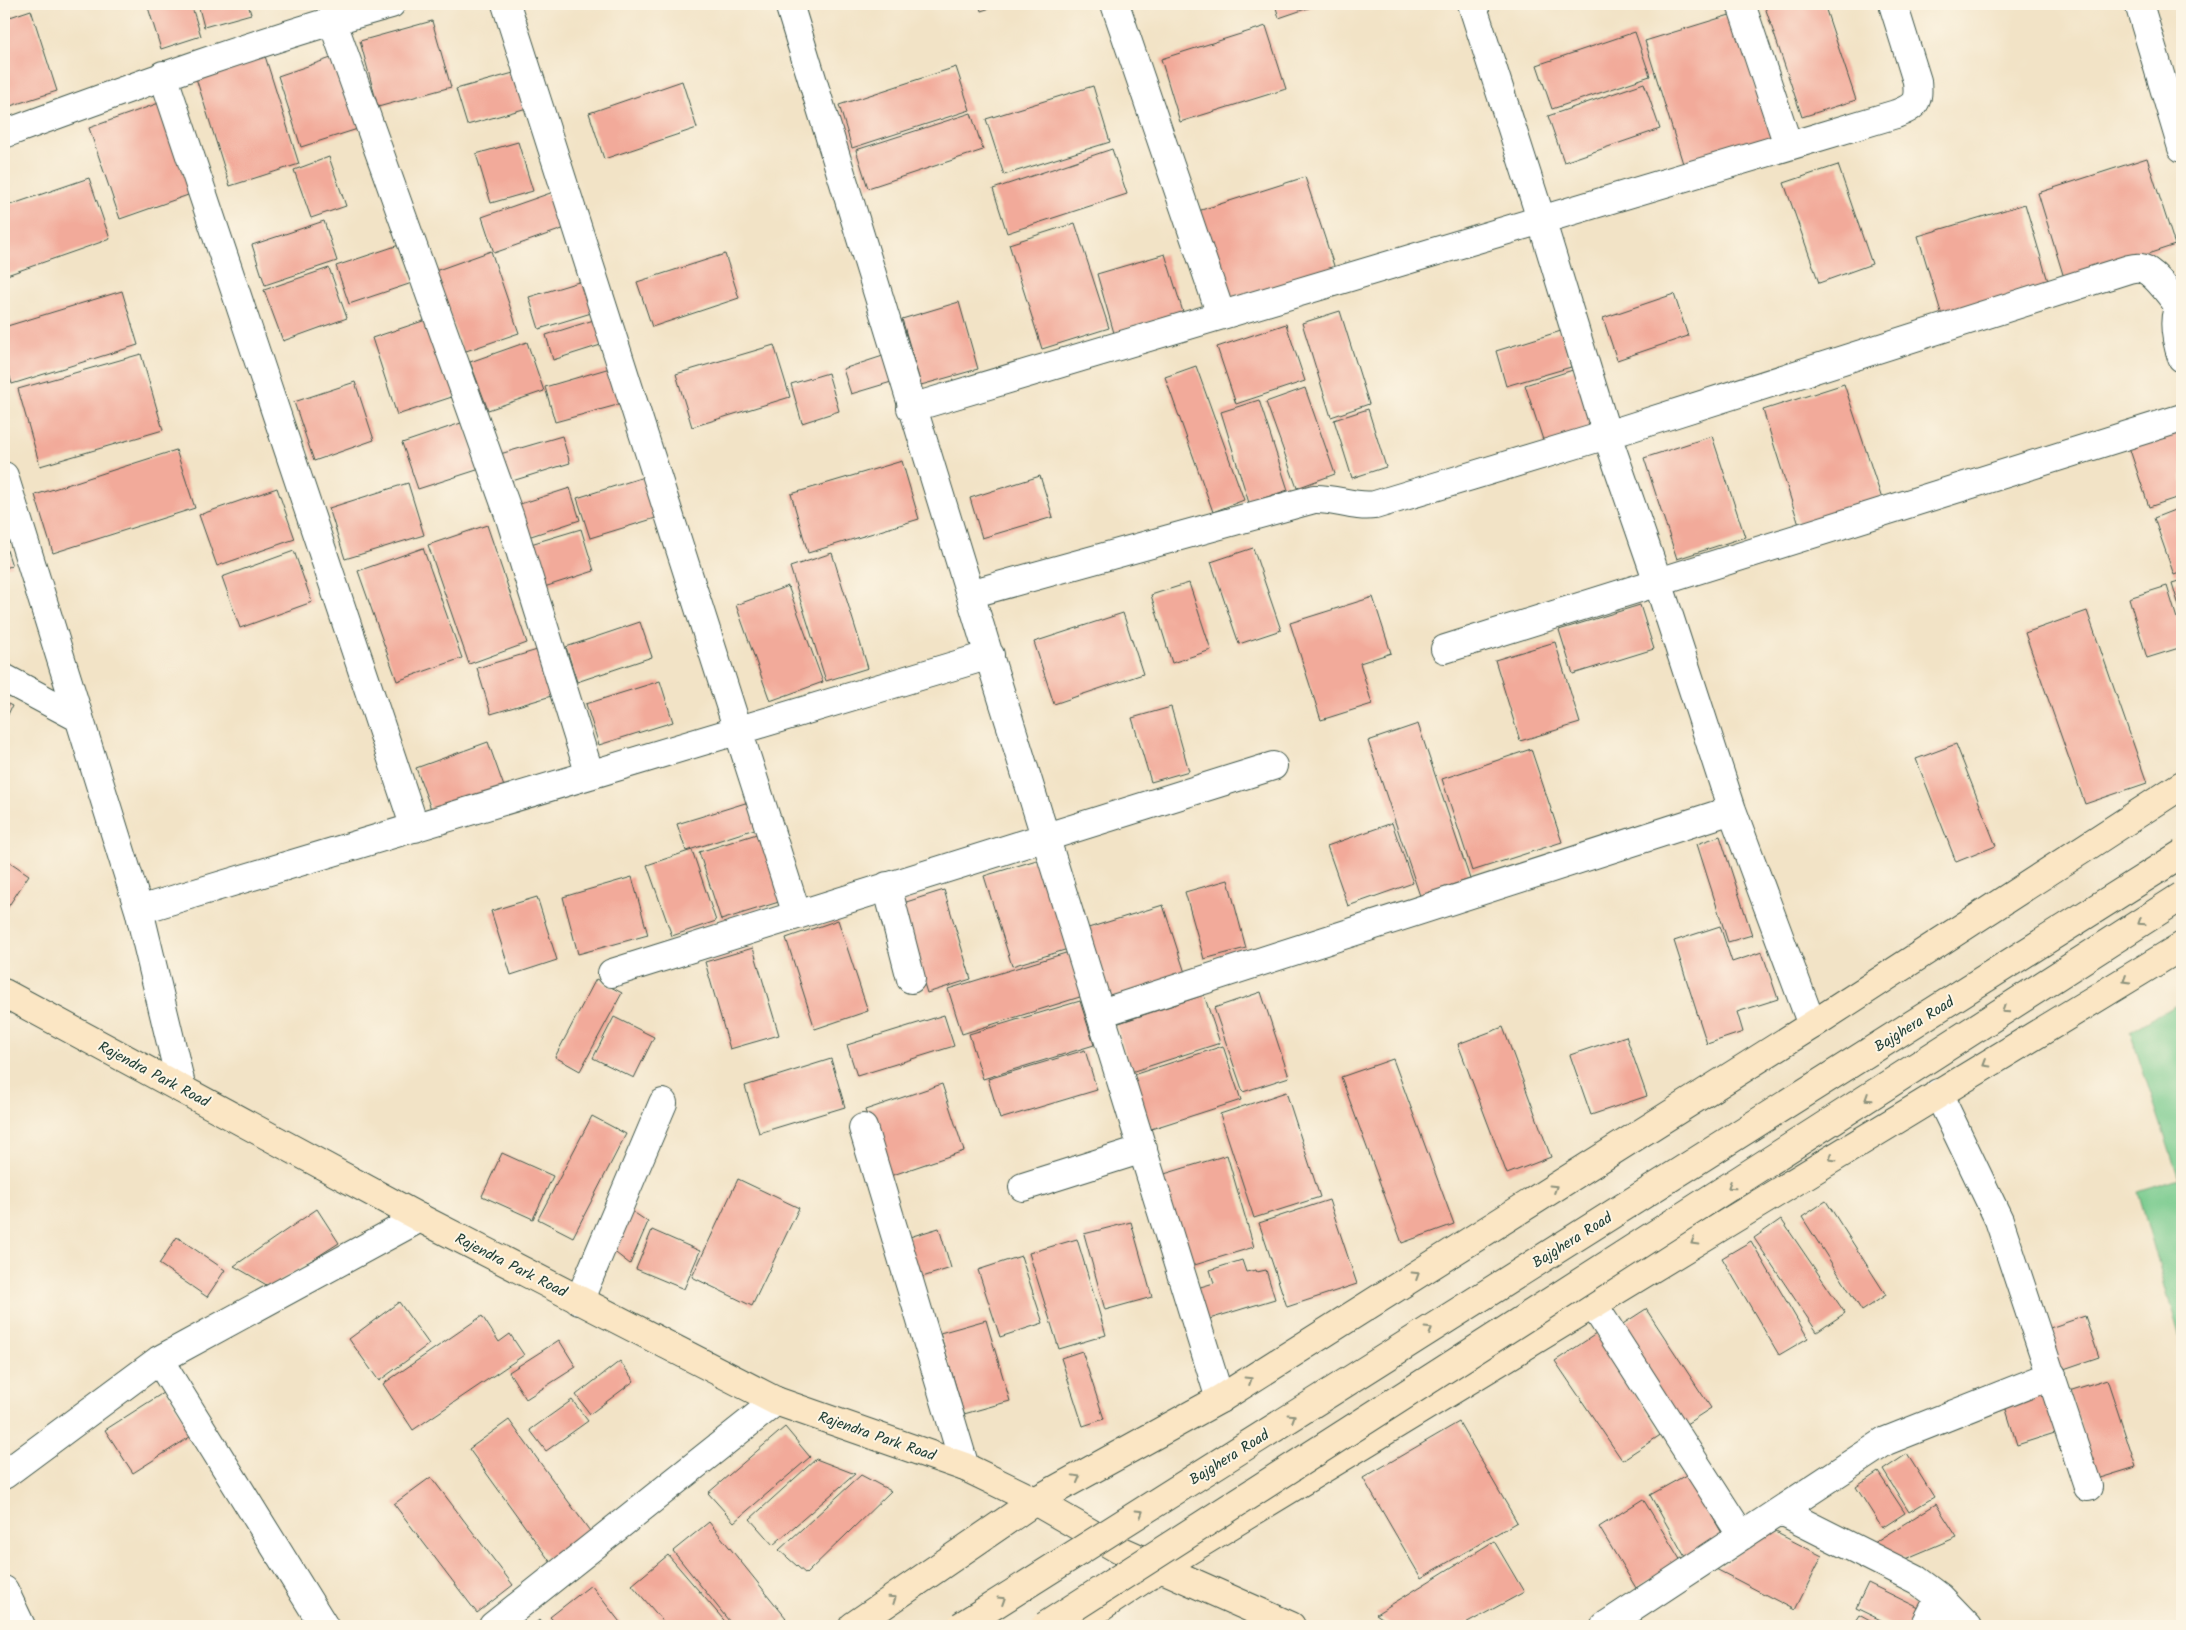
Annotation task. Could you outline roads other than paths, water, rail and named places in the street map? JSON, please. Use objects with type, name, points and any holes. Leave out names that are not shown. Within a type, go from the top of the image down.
[{"type":"street","points":[[4,134],[163,75],[332,20],[391,4]]},
{"type":"street","points":[[506,4],[797,915]]},
{"type":"street","points":[[788,4],[910,408],[990,655],[1220,1399]]},
{"type":"street","points":[[1115,4],[1221,315]]},
{"type":"street","points":[[1472,4],[1541,219],[1607,435],[1658,582],[1732,810],[1812,1025]]},
{"type":"street","points":[[1741,4],[1788,145]]},
{"type":"street","points":[[910,408],[1909,109],[1917,102],[1917,81],[1892,4]]},
{"type":"street","points":[[2139,4],[2182,148]]},
{"type":"street","points":[[332,20],[509,515],[590,775]]},
{"type":"street","points":[[163,75],[415,828]]},
{"type":"street","points":[[970,594],[1307,500],[1325,499],[1358,506],[1375,505],[1607,435],[2129,269],[2141,268],[2149,273],[2180,304],[2175,335],[2182,358]]},
{"type":"street","points":[[1445,649],[2182,418]]},
{"type":"street","points":[[4,476],[139,910],[182,1089]]},
{"type":"street","points":[[139,910],[990,655]]},
{"type":"street","points":[[4,678],[79,718]]},
{"type":"street","points":[[612,973],[1273,766]]},
{"type":"street","points":[[852,1626],[1035,1501],[1220,1399],[1812,1025],[2182,785]]},
{"type":"street","points":[[1101,1013],[1732,810]]},
{"type":"street","name":"Bajghera Road","points":[[961,1626],[2182,854]]},
{"type":"street","points":[[887,886],[911,979]]},
{"type":"street","points":[[1045,1626],[2182,896]]},
{"type":"street","points":[[1073,1626],[1160,1568],[2182,946]]},
{"type":"street","name":"Rajendra Park Road","points":[[4,992],[420,1218],[578,1301],[776,1401],[965,1467],[1035,1501],[1120,1550],[1291,1626]]},
{"type":"street","points":[[1938,1093],[1999,1220],[2088,1487]]},
{"type":"street","points":[[578,1301],[663,1102]]},
{"type":"street","points":[[863,1128],[965,1467]]},
{"type":"street","points":[[1023,1186],[1143,1149]]},
{"type":"street","points":[[4,1476],[159,1360],[420,1218]]},
{"type":"street","points":[[1593,1304],[1742,1536]]},
{"type":"street","points":[[159,1360],[324,1626]]},
{"type":"street","points":[[1605,1626],[1886,1441],[2052,1375]]},
{"type":"street","points":[[493,1626],[776,1401]]},
{"type":"street","points":[[1780,1511],[1917,1580],[1940,1597],[1968,1626]]},
{"type":"street","points":[[4,1590],[21,1626]]},
{"type":"street","points":[[1925,1626],[1940,1597]]}]
